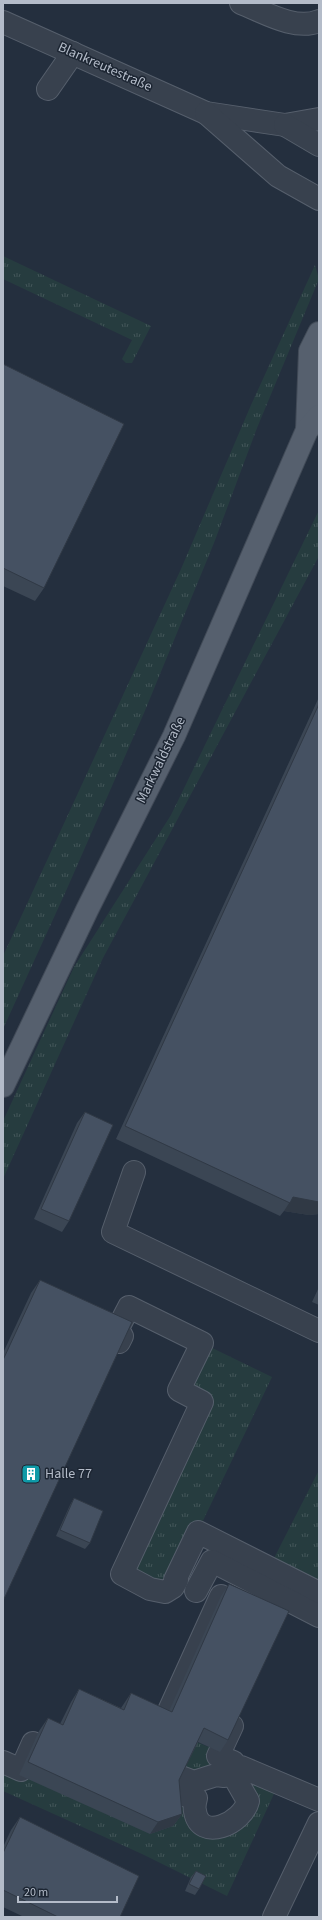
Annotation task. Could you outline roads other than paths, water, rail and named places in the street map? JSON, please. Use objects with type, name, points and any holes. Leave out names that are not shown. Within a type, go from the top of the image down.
[{"type":"main road","name":"Markwaldstraße","points":[[3,1086],[86,910],[174,736],[313,423],[310,351],[319,333]]},
{"type":"street","points":[[241,3],[289,22],[310,25],[319,21]]},
{"type":"street","name":"Blankreutestraße","points":[[3,22],[206,113],[285,125],[319,119]]},
{"type":"street","points":[[48,89],[73,53]]},
{"type":"street","name":"Blankreutestraße","points":[[206,113],[278,176],[319,199]]},
{"type":"street","name":"Blankreutestraße","points":[[285,125],[319,145]]},
{"type":"street","points":[[134,1172],[113,1232],[319,1331]]},
{"type":"street","points":[[112,1357],[122,1336],[116,1332],[129,1307],[202,1343],[179,1390],[202,1402],[122,1574],[150,1589],[165,1592],[175,1584],[177,1580],[175,1580],[198,1532],[216,1552],[319,1616]]},
{"type":"street","points":[[196,1591],[216,1552]]},
{"type":"street","points":[[216,1552],[319,1593]]},
{"type":"street","points":[[129,1708],[163,1724],[221,1596],[267,1617]]},
{"type":"street","points":[[240,1709],[218,1756],[233,1762],[233,1767],[224,1776],[216,1775],[194,1782],[178,1776],[170,1792],[196,1798],[195,1810],[198,1817],[204,1825],[213,1829],[230,1822],[247,1808],[248,1801],[236,1780],[241,1767],[319,1800]]},
{"type":"street","points":[[3,1762],[21,1770],[39,1731],[54,1738]]},
{"type":"street","points":[[274,1917],[319,1823]]},
{"type":"place","name":"Halle 77","points":[[31,1474]]}]
